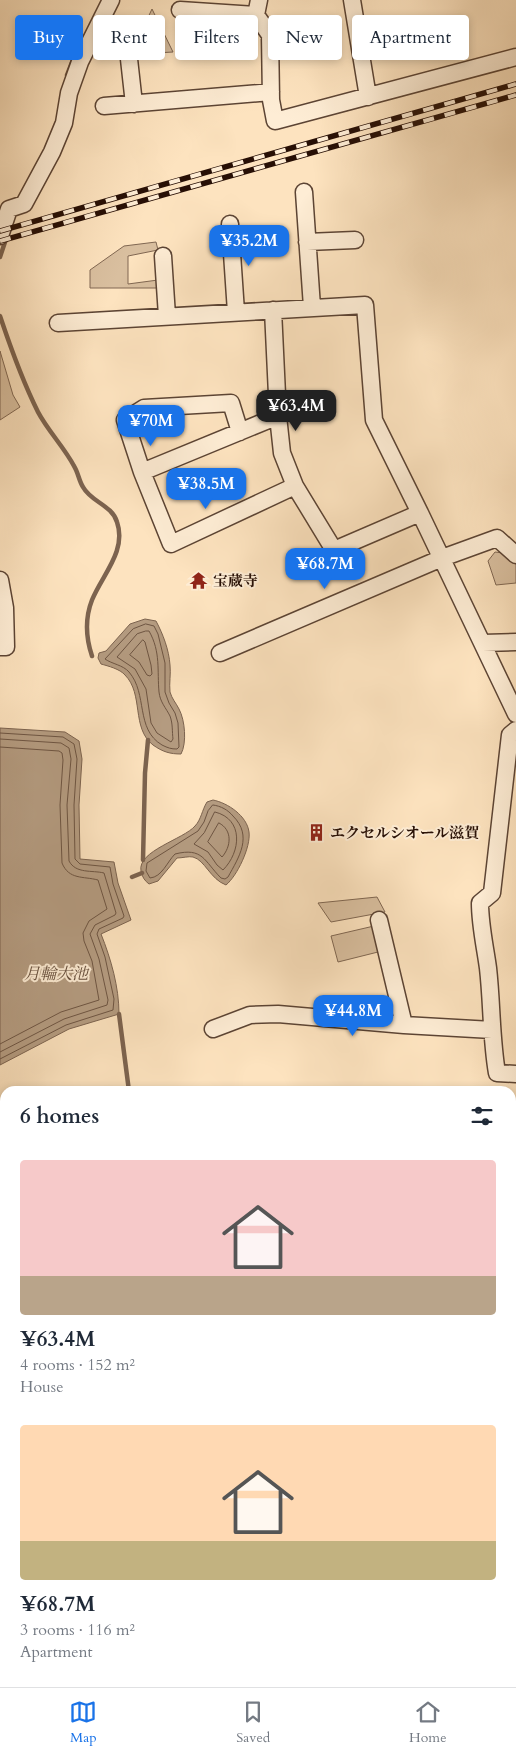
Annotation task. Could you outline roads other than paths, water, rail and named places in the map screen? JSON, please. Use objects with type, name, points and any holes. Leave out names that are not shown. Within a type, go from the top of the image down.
[{"type":"street","points":[[0,236],[9,209],[24,204],[52,152],[64,122],[69,93],[80,62],[111,0]]},
{"type":"street","points":[[352,0],[368,97]]},
{"type":"street","points":[[180,10],[258,8],[270,35],[271,92],[275,121],[516,57]]},
{"type":"street","points":[[129,60],[134,104]]},
{"type":"street","points":[[104,106],[271,92]]},
{"type":"street","points":[[304,192],[312,307]]},
{"type":"street","points":[[230,224],[236,312]]},
{"type":"street","points":[[308,242],[355,240]]},
{"type":"street","points":[[163,256],[167,316]]},
{"type":"street","points":[[58,323],[365,305],[374,420],[516,714]]},
{"type":"street","points":[[273,310],[278,416],[282,453],[295,486],[334,550],[420,512]]},
{"type":"street","points":[[240,432],[231,403],[144,408],[125,420],[142,472],[171,544],[295,486]]},
{"type":"street","points":[[142,472],[278,416]]},
{"type":"street","points":[[220,653],[442,558],[497,538],[516,555]]},
{"type":"street","points":[[0,580],[5,608],[6,647],[0,648]]},
{"type":"street","points":[[483,643],[516,642]]},
{"type":"street","points":[[516,730],[510,735],[510,801],[492,893],[480,903],[497,1073],[516,1074]]},
{"type":"street","points":[[379,920],[404,1026]]},
{"type":"street","points":[[213,1029],[250,1014],[278,1014],[404,1026],[492,1030]]},
{"type":"water","points":[[145,619],[156,621],[167,648],[170,668],[170,692],[181,714],[184,725],[185,738],[181,754],[163,751],[146,738],[139,720],[131,683],[123,673],[101,664],[98,658],[99,653],[106,651],[130,624]]},
{"type":"water","name":"月輪大池","points":[[0,728],[65,732],[79,741],[82,759],[79,805],[80,859],[114,862],[118,883],[131,920],[101,934],[114,973],[119,1014],[69,1029],[0,1065]]},
{"type":"water","points":[[213,800],[225,804],[236,811],[245,821],[249,832],[246,853],[230,881],[226,885],[220,882],[201,862],[190,857],[177,858],[158,881],[149,884],[144,879],[141,871],[146,857],[153,851],[189,831],[197,824],[207,802]]},
{"type":"waterway","points":[[67,75],[73,60]]},
{"type":"waterway","points":[[0,257],[6,239]]},
{"type":"waterway","points":[[0,316],[27,389],[38,412],[70,459],[87,492],[111,511],[117,522],[119,543],[116,553],[96,591],[88,614],[88,642],[92,656]]},
{"type":"waterway","points":[[143,860],[145,773],[148,740]]},
{"type":"waterway","points":[[132,877],[142,873]]},
{"type":"waterway","points":[[119,1014],[128,1086]]},
{"type":"railway","points":[[0,231],[516,84]]},
{"type":"railway","points":[[0,241],[516,95]]},
{"type":"place","name":"宝蔵寺","points":[[199,581]]},
{"type":"place","name":"エクセルシオール滋賀","points":[[316,833]]}]
